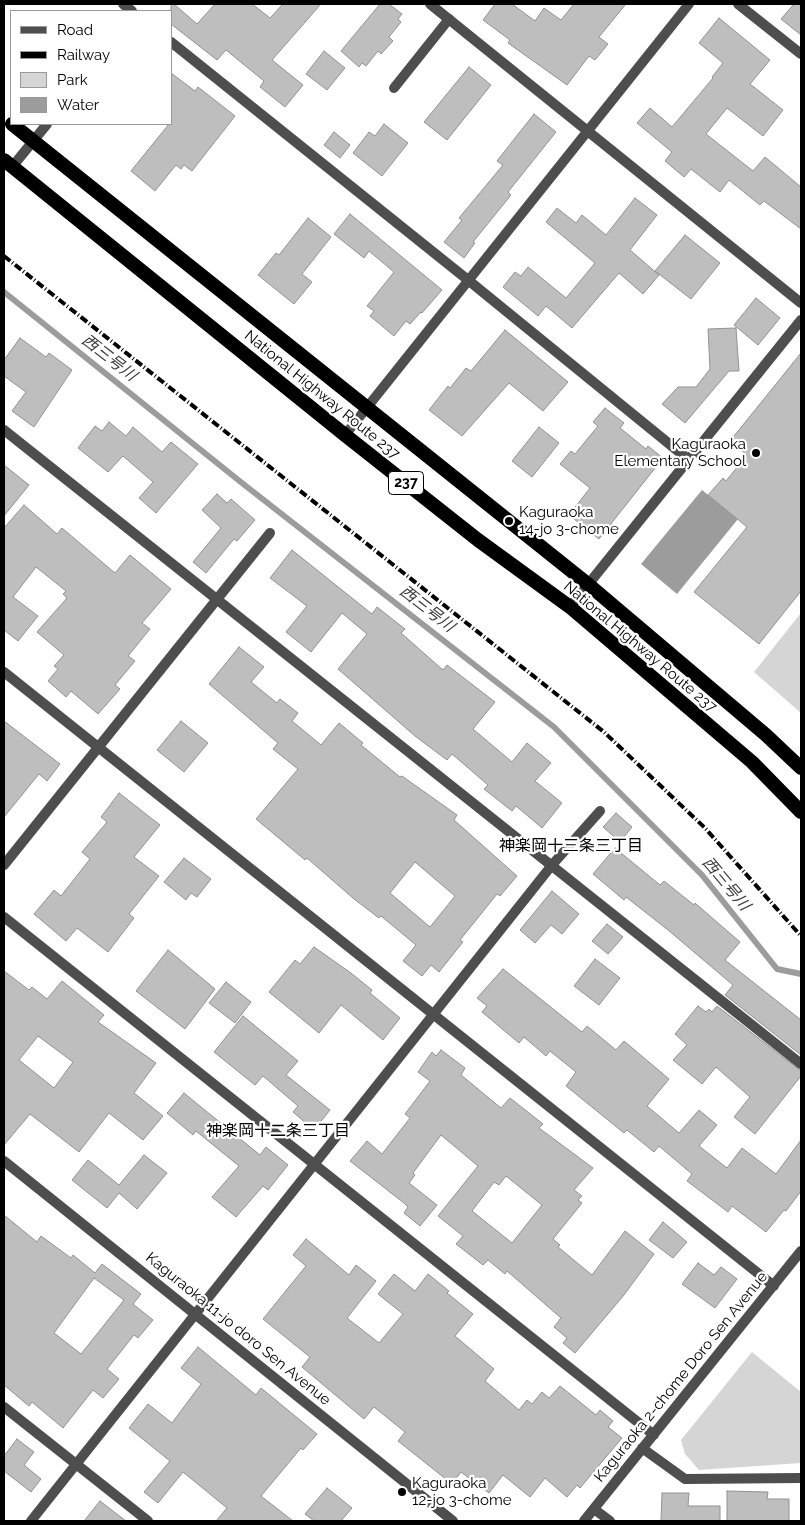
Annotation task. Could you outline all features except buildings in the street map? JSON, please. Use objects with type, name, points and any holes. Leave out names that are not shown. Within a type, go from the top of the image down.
[{"type":"highway","name":"National Highway Route 237","points":[[15,125],[368,406],[589,585],[766,735],[801,768]]},
{"type":"highway","name":"National Highway Route 237","points":[[8,164],[478,540],[570,608],[752,762],[801,812]]},
{"type":"street","points":[[430,4],[801,303]]},
{"type":"street","points":[[345,434],[689,4]]},
{"type":"street","points":[[738,4],[801,54]]},
{"type":"street","points":[[394,88],[449,19]]},
{"type":"street","points":[[172,43],[689,460]]},
{"type":"street","points":[[8,164],[34,140],[46,125]]},
{"type":"street","points":[[570,608],[801,320]]},
{"type":"street","points":[[4,430],[801,1064]]},
{"type":"street","points":[[4,865],[270,533]]},
{"type":"street","points":[[4,672],[774,1286]]},
{"type":"street","points":[[31,1521],[552,865],[600,811]]},
{"type":"street","points":[[4,917],[654,1435]]},
{"type":"street","name":"Kaguraoka 11-jo doro Sen Avenue","points":[[4,1162],[453,1521]]},
{"type":"street","name":"Kaguraoka 2-chome Doro Sen Avenue","points":[[584,1521],[801,1251]]},
{"type":"street","points":[[4,1407],[148,1521]]},
{"type":"street","points":[[642,1448],[685,1479],[801,1478]]},
{"type":"street","points":[[594,1509],[610,1521]]},
{"type":"green space","points":[[801,613],[801,713],[754,672]]},
{"type":"green space","points":[[752,1352],[801,1392],[801,1463],[699,1470],[685,1454],[681,1440]]},
{"type":"water","points":[[702,490],[738,519],[677,594],[641,564]]},
{"type":"waterway","name":"西三号川","points":[[4,292],[242,483],[554,727],[702,875],[777,969],[801,974]]},
{"type":"railway","points":[[4,256],[604,732],[705,828],[801,936]]},
{"type":"place","name":"Kaguraoka Elementary School","points":[[756,453]]},
{"type":"place","name":"Kaguraoka 14-jo 3-chome","points":[[509,521]]},
{"type":"place","name":"Kaguraoka 12-jo 3-chome","points":[[402,1492]]},
{"type":"district","name":"神楽岡十三条三丁目","points":[[571,846]]},
{"type":"district","name":"神楽岡十二条三丁目","points":[[278,1131]]}]
